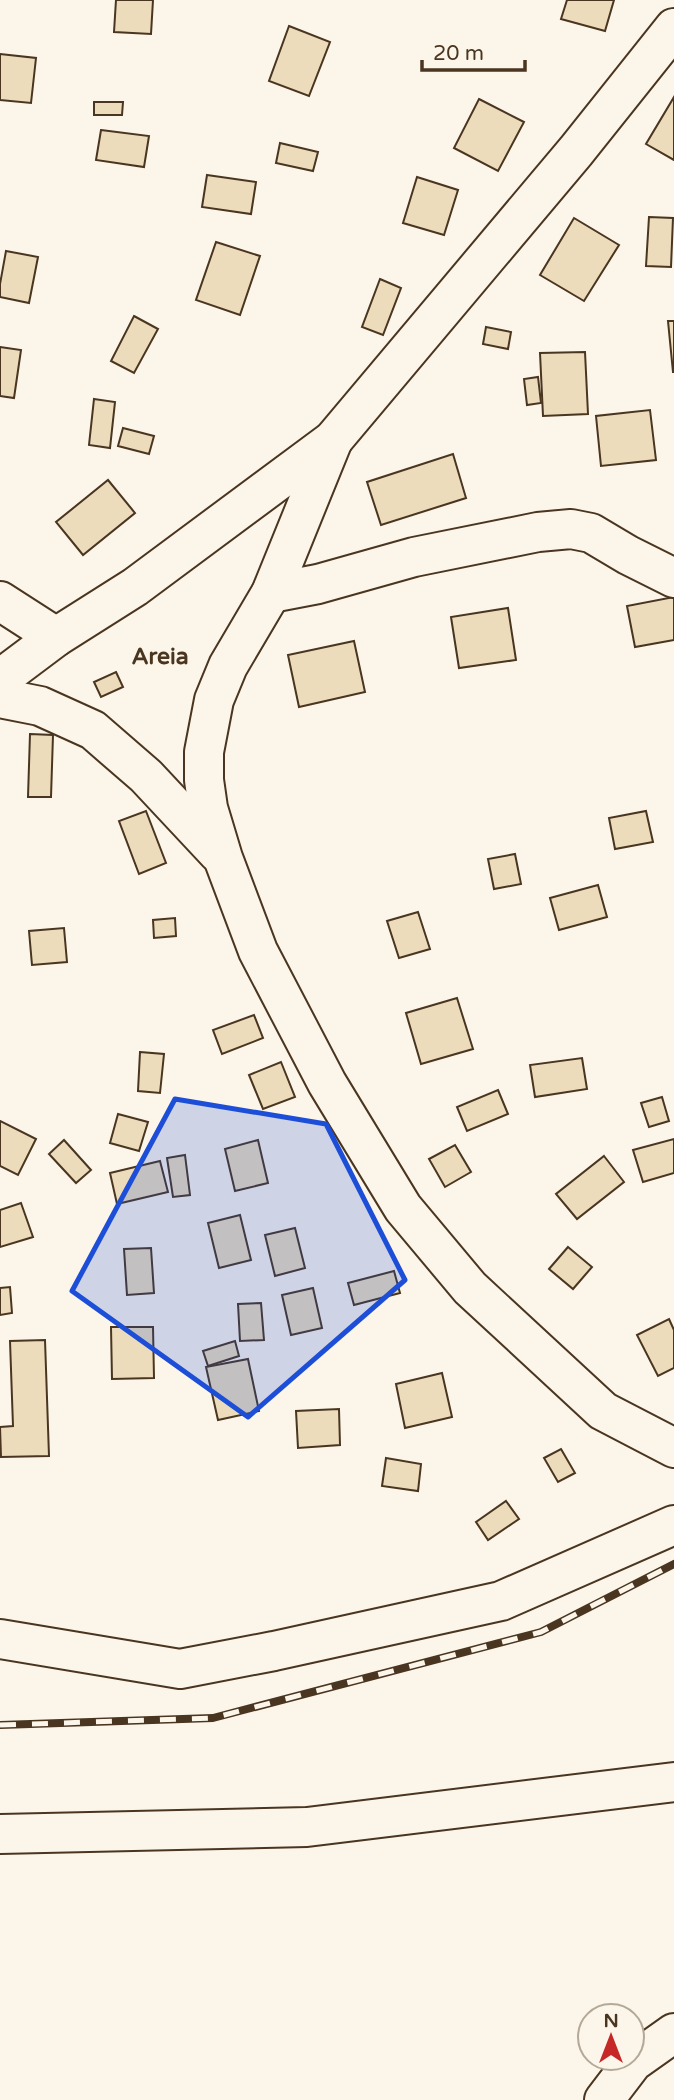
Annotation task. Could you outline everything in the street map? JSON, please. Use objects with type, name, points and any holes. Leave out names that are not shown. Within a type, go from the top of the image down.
[{"type":"street","points":[[0,679],[56,637],[135,587],[333,440],[576,151],[674,28]]},
{"type":"street","points":[[333,440],[271,593],[228,666],[214,701],[204,752],[204,780],[208,808],[223,858],[258,951],[327,1083],[402,1208],[470,1288],[603,1411],[674,1448]]},
{"type":"street","points":[[271,593],[318,584],[414,557],[538,532],[572,529],[592,533],[674,578]]},
{"type":"street","points":[[0,601],[56,637]]},
{"type":"street","points":[[0,698],[40,706],[93,730],[146,776],[223,858]]},
{"type":"street","points":[[0,1639],[180,1669],[501,1601],[674,1525]]},
{"type":"street","points":[[0,1834],[307,1827],[674,1782]]},
{"type":"street","points":[[604,2100],[633,2062],[674,2033]]},
{"type":"highlighted area","points":[[175,1099],[326,1124],[405,1280],[248,1417],[72,1291]]},
{"type":"building","points":[[116,0],[153,0],[151,34],[114,32]]},
{"type":"building","points":[[567,0],[614,0],[605,31],[561,19]]},
{"type":"building","points":[[289,26],[330,42],[309,96],[269,81]]},
{"type":"building","points":[[0,54],[36,58],[31,103],[0,100]]},
{"type":"building","points":[[674,97],[674,160],[646,144]]},
{"type":"building","points":[[479,99],[524,122],[498,171],[454,148]]},
{"type":"building","points":[[94,102],[123,102],[122,115],[94,115]]},
{"type":"building","points":[[101,130],[149,136],[144,167],[96,160]]},
{"type":"building","points":[[280,143],[318,152],[313,171],[276,163]]},
{"type":"building","points":[[207,175],[256,182],[251,214],[202,207]]},
{"type":"building","points":[[417,177],[458,190],[444,235],[403,223]]},
{"type":"building","points":[[649,217],[673,218],[671,267],[646,266]]},
{"type":"building","points":[[574,218],[619,245],[584,301],[540,275]]},
{"type":"building","points":[[216,242],[260,256],[240,315],[196,300]]},
{"type":"building","points":[[6,251],[38,257],[29,303],[0,297]]},
{"type":"building","points":[[380,279],[401,288],[383,335],[362,327]]},
{"type":"building","points":[[134,316],[158,329],[134,373],[111,361]]},
{"type":"building","points":[[668,321],[674,321],[674,372],[673,372]]},
{"type":"building","points":[[486,327],[511,332],[508,349],[483,344]]},
{"type":"building","points":[[0,347],[21,350],[14,398],[0,396]]},
{"type":"building","points":[[585,352],[588,414],[543,416],[540,353]]},
{"type":"building","points":[[538,377],[541,403],[527,405],[524,379]]},
{"type":"building","points":[[94,399],[115,402],[110,448],[89,445]]},
{"type":"building","points":[[650,410],[656,460],[601,466],[596,416]]},
{"type":"building","points":[[123,428],[154,436],[149,454],[118,446]]},
{"type":"building","points":[[453,454],[466,498],[381,525],[367,482]]},
{"type":"building","points":[[108,480],[135,513],[83,555],[56,522]]},
{"type":"building","points":[[674,597],[674,640],[635,647],[627,606]]},
{"type":"building","points":[[508,608],[516,660],[459,668],[451,617]]},
{"type":"building","points":[[354,641],[365,692],[299,707],[288,655]]},
{"type":"building","points":[[116,672],[123,687],[101,697],[94,682]]},
{"type":"building","points":[[30,734],[53,735],[51,797],[28,797]]},
{"type":"building","points":[[146,811],[166,863],[139,874],[119,821]]},
{"type":"building","points":[[646,811],[653,842],[615,849],[609,818]]},
{"type":"building","points":[[515,854],[521,884],[494,889],[488,859]]},
{"type":"building","points":[[598,885],[607,917],[559,930],[550,898]]},
{"type":"building","points":[[418,912],[430,949],[399,958],[387,921]]},
{"type":"building","points":[[175,918],[176,936],[154,938],[153,920]]},
{"type":"building","points":[[64,928],[67,962],[32,965],[29,931]]},
{"type":"building","points":[[457,998],[473,1049],[421,1064],[406,1013]]},
{"type":"building","points":[[254,1015],[263,1038],[222,1054],[213,1030]]},
{"type":"building","points":[[140,1052],[164,1054],[160,1093],[138,1091]]},
{"type":"building","points":[[582,1058],[587,1089],[535,1097],[530,1065]]},
{"type":"building","points":[[281,1062],[295,1097],[263,1109],[249,1075]]},
{"type":"building","points":[[498,1090],[508,1114],[467,1131],[457,1107]]},
{"type":"building","points":[[662,1097],[669,1121],[649,1127],[641,1103]]},
{"type":"building","points":[[118,1114],[148,1122],[139,1151],[110,1143]]},
{"type":"building","points":[[0,1121],[36,1139],[18,1175],[0,1166]]},
{"type":"building","points":[[674,1139],[674,1173],[643,1182],[633,1150]]},
{"type":"building","points":[[64,1140],[91,1170],[76,1183],[49,1154]]},
{"type":"building","points":[[258,1140],[268,1183],[235,1191],[225,1149]]},
{"type":"building","points":[[455,1145],[471,1172],[445,1187],[429,1159]]},
{"type":"building","points":[[185,1155],[190,1195],[173,1197],[167,1158]]},
{"type":"building","points":[[604,1156],[624,1182],[577,1219],[556,1194]]},
{"type":"building","points":[[160,1161],[168,1192],[117,1204],[110,1173]]},
{"type":"building","points":[[21,1203],[33,1237],[0,1247],[0,1210]]},
{"type":"building","points":[[240,1215],[251,1260],[219,1268],[208,1223]]},
{"type":"building","points":[[295,1228],[305,1268],[275,1276],[265,1235]]},
{"type":"building","points":[[568,1247],[592,1267],[573,1289],[549,1269]]},
{"type":"building","points":[[151,1248],[154,1293],[127,1295],[124,1249]]},
{"type":"building","points":[[394,1271],[400,1293],[354,1305],[348,1283]]},
{"type":"building","points":[[10,1287],[12,1313],[0,1315],[0,1288]]},
{"type":"building","points":[[313,1288],[322,1328],[291,1335],[282,1295]]},
{"type":"building","points":[[261,1303],[264,1340],[240,1341],[238,1304]]},
{"type":"building","points":[[669,1319],[674,1330],[674,1368],[658,1376],[637,1335]]},
{"type":"building","points":[[111,1327],[153,1327],[154,1378],[112,1379]]},
{"type":"building","points":[[45,1340],[49,1456],[1,1457],[0,1427],[13,1426],[10,1341]]},
{"type":"building","points":[[235,1341],[239,1356],[208,1366],[203,1351]]},
{"type":"building","points":[[248,1359],[259,1411],[218,1420],[206,1367]]},
{"type":"building","points":[[442,1373],[452,1417],[405,1428],[396,1384]]},
{"type":"building","points":[[339,1409],[340,1445],[298,1448],[296,1411]]},
{"type":"building","points":[[561,1449],[575,1473],[558,1482],[544,1458]]},
{"type":"building","points":[[386,1458],[421,1464],[418,1491],[382,1486]]},
{"type":"building","points":[[506,1501],[519,1519],[488,1540],[476,1522]]},
{"type":"railway","points":[[0,1725],[213,1718],[541,1632],[674,1564]]},
{"type":"district","name":"Areia","points":[[160,656]]}]
